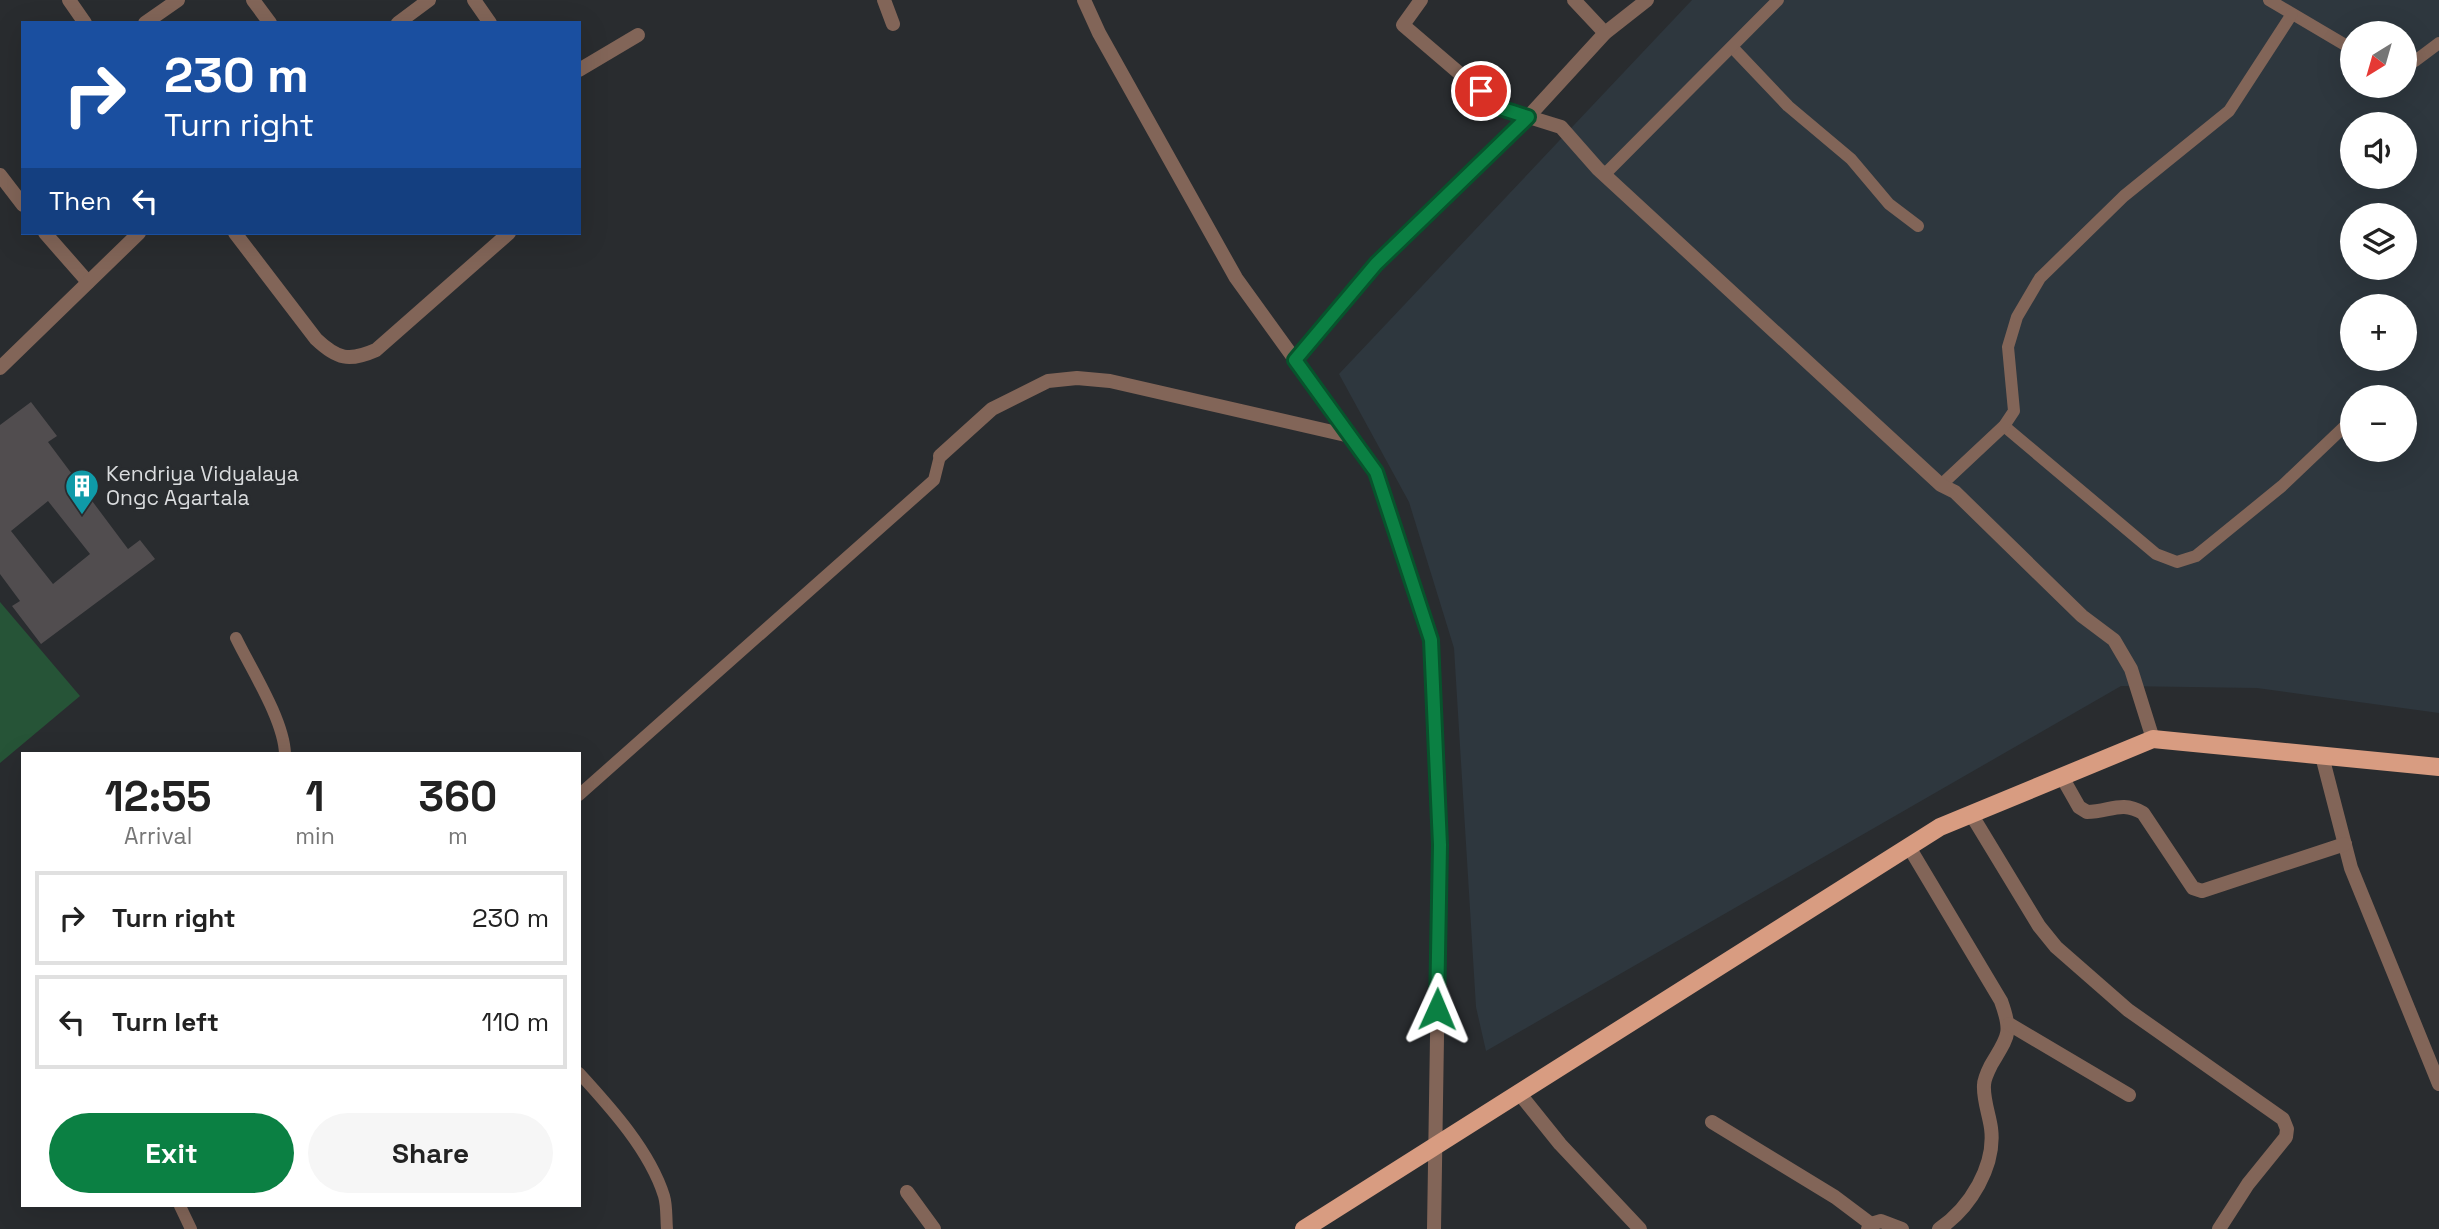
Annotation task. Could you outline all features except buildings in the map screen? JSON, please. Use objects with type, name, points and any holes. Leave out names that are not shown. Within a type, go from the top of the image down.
[{"type":"main road","points":[[1304,1229],[1940,827],[2153,739],[2439,767]]},
{"type":"street","points":[[69,0],[84,21]]},
{"type":"street","points":[[148,21],[178,0]]},
{"type":"street","points":[[253,0],[269,21]]},
{"type":"street","points":[[401,21],[429,0]]},
{"type":"street","points":[[474,0],[489,21]]},
{"type":"street","points":[[884,0],[892,24]]},
{"type":"street","points":[[1084,0],[1098,33],[1236,278],[1376,472],[1431,640],[1440,845],[1434,1229]]},
{"type":"street","points":[[1420,0],[1404,25],[1500,108],[1561,127],[1604,175],[1941,485],[1955,492],[2082,616],[2114,640],[2131,669],[2153,739]]},
{"type":"street","points":[[1574,0],[1605,33]]},
{"type":"street","points":[[1295,360],[1376,264],[1528,117],[1605,33],[1647,0]]},
{"type":"street","points":[[581,69],[638,35]]},
{"type":"street","points":[[0,175],[21,202]]},
{"type":"street","points":[[47,235],[88,282]]},
{"type":"street","points":[[0,368],[137,235]]},
{"type":"street","points":[[236,235],[327,350],[340,357],[359,358],[376,350],[507,235]]},
{"type":"street","points":[[940,456],[992,409],[1048,381],[1077,378],[1110,381],[1350,436]]},
{"type":"street","points":[[2322,756],[2351,868],[2439,1084]]},
{"type":"street","points":[[2062,777],[2079,807],[2087,812],[2123,806],[2143,813],[2193,888],[2202,891],[2344,844]]},
{"type":"street","points":[[1971,814],[2039,926],[2056,947],[2128,1010],[2283,1119],[2287,1129],[2286,1137],[2248,1184],[2219,1229]]},
{"type":"street","points":[[1909,847],[2001,1001],[2009,1024],[2007,1038],[1987,1072],[1983,1085],[1992,1130],[1992,1151],[1980,1182],[1951,1221],[1941,1229]]},
{"type":"street","points":[[2009,1024],[2129,1095]]},
{"type":"street","points":[[1519,1093],[1560,1144],[1640,1229]]},
{"type":"street","points":[[1712,1122],[1835,1197],[1870,1226],[1881,1221],[1902,1229]]},
{"type":"street","points":[[907,1192],[934,1229]]},
{"type":"lane","points":[[1604,175],[1778,0]]},
{"type":"lane","points":[[2271,1],[2340,42]]},
{"type":"lane","points":[[1941,485],[2004,426],[2014,411],[2008,347],[2017,317],[2040,278],[2124,196],[2229,111],[2292,14]]},
{"type":"lane","points":[[2417,60],[2439,43]]},
{"type":"lane","points":[[1732,47],[1788,106],[1851,159],[1889,204],[1918,226]]},
{"type":"lane","points":[[2004,426],[2156,554],[2177,562],[2196,556],[2281,486],[2340,431]]},
{"type":"lane","points":[[581,793],[934,480],[940,456]]},
{"type":"lane","points":[[236,638],[279,726],[285,752]]},
{"type":"lane","points":[[581,1075],[651,1163],[665,1198],[667,1229]]},
{"type":"lane","points":[[180,1207],[191,1229]]},
{"type":"shaded area","points":[[1692,0],[2439,0],[2439,713],[2257,688],[2121,686],[1486,1051],[1476,1007],[1454,648],[1409,502],[1339,374]]},
{"type":"green space","points":[[0,602],[80,696],[0,763]]},
{"type":"place","name":"Kendriya Vidyalaya Ongc Agartala","points":[[82,516]]},
{"type":"route","points":[[1437,1009],[1440,845],[1431,640],[1376,472],[1295,360],[1376,264],[1528,117],[1500,108],[1481,91]]}]
